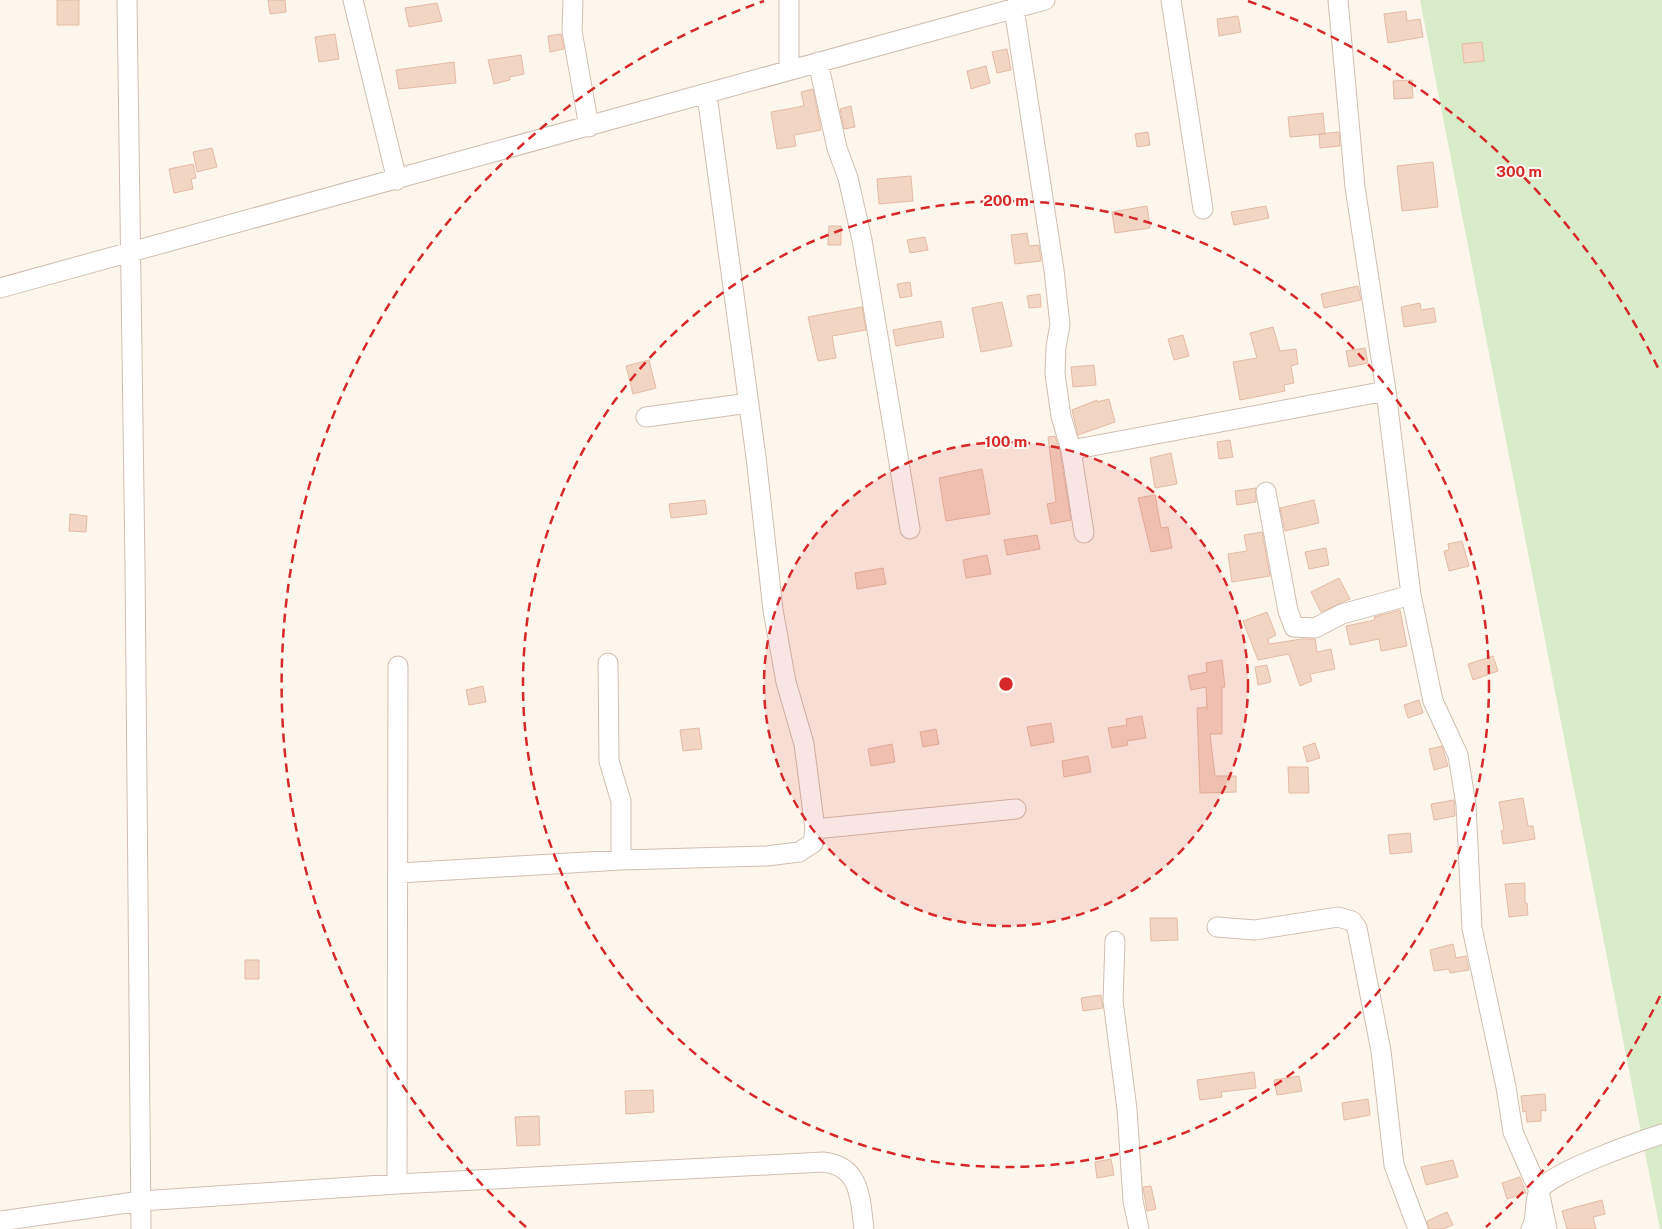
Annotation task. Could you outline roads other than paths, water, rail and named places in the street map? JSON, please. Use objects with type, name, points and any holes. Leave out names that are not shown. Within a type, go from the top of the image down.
[{"type":"street","points":[[127,0],[141,1229]]},
{"type":"street","points":[[353,0],[397,180]]},
{"type":"street","points":[[573,0],[572,30],[589,127]]},
{"type":"street","points":[[789,0],[789,70]]},
{"type":"street","points":[[0,288],[707,95],[789,70],[1021,5],[1045,0]]},
{"type":"street","points":[[1171,0],[1204,209]]},
{"type":"street","points":[[1338,0],[1355,187],[1386,391],[1411,595],[1433,701],[1458,755],[1466,805],[1472,928],[1506,1087],[1513,1132],[1539,1191],[1547,1229]]},
{"type":"street","points":[[1021,5],[1060,324],[1056,347],[1056,374],[1060,416],[1071,450],[1084,533]]},
{"type":"street","points":[[818,62],[837,148],[848,178],[862,240],[910,529]]},
{"type":"street","points":[[399,873],[621,860],[768,856],[799,852],[813,843],[815,829],[804,744],[786,682],[774,610],[749,403],[707,95]]},
{"type":"street","points":[[1071,450],[1386,391]]},
{"type":"street","points":[[646,417],[749,403]]},
{"type":"street","points":[[1266,492],[1288,611],[1294,627],[1315,628],[1342,614],[1411,595]]},
{"type":"street","points":[[608,663],[609,761],[620,800],[621,860]]},
{"type":"street","points":[[397,1184],[398,666]]},
{"type":"street","points":[[815,829],[1016,809]]},
{"type":"street","points":[[1218,928],[1255,930],[1338,917],[1352,922],[1357,928],[1381,1051],[1394,1165],[1418,1229]]},
{"type":"street","points":[[1115,940],[1113,1001],[1127,1109],[1133,1201],[1139,1229]]},
{"type":"street","points":[[1531,1229],[1534,1223],[1539,1191],[1546,1184],[1580,1165],[1662,1134]]},
{"type":"street","points":[[0,1221],[140,1201],[397,1184],[833,1163],[847,1170],[856,1184],[864,1229]]}]
